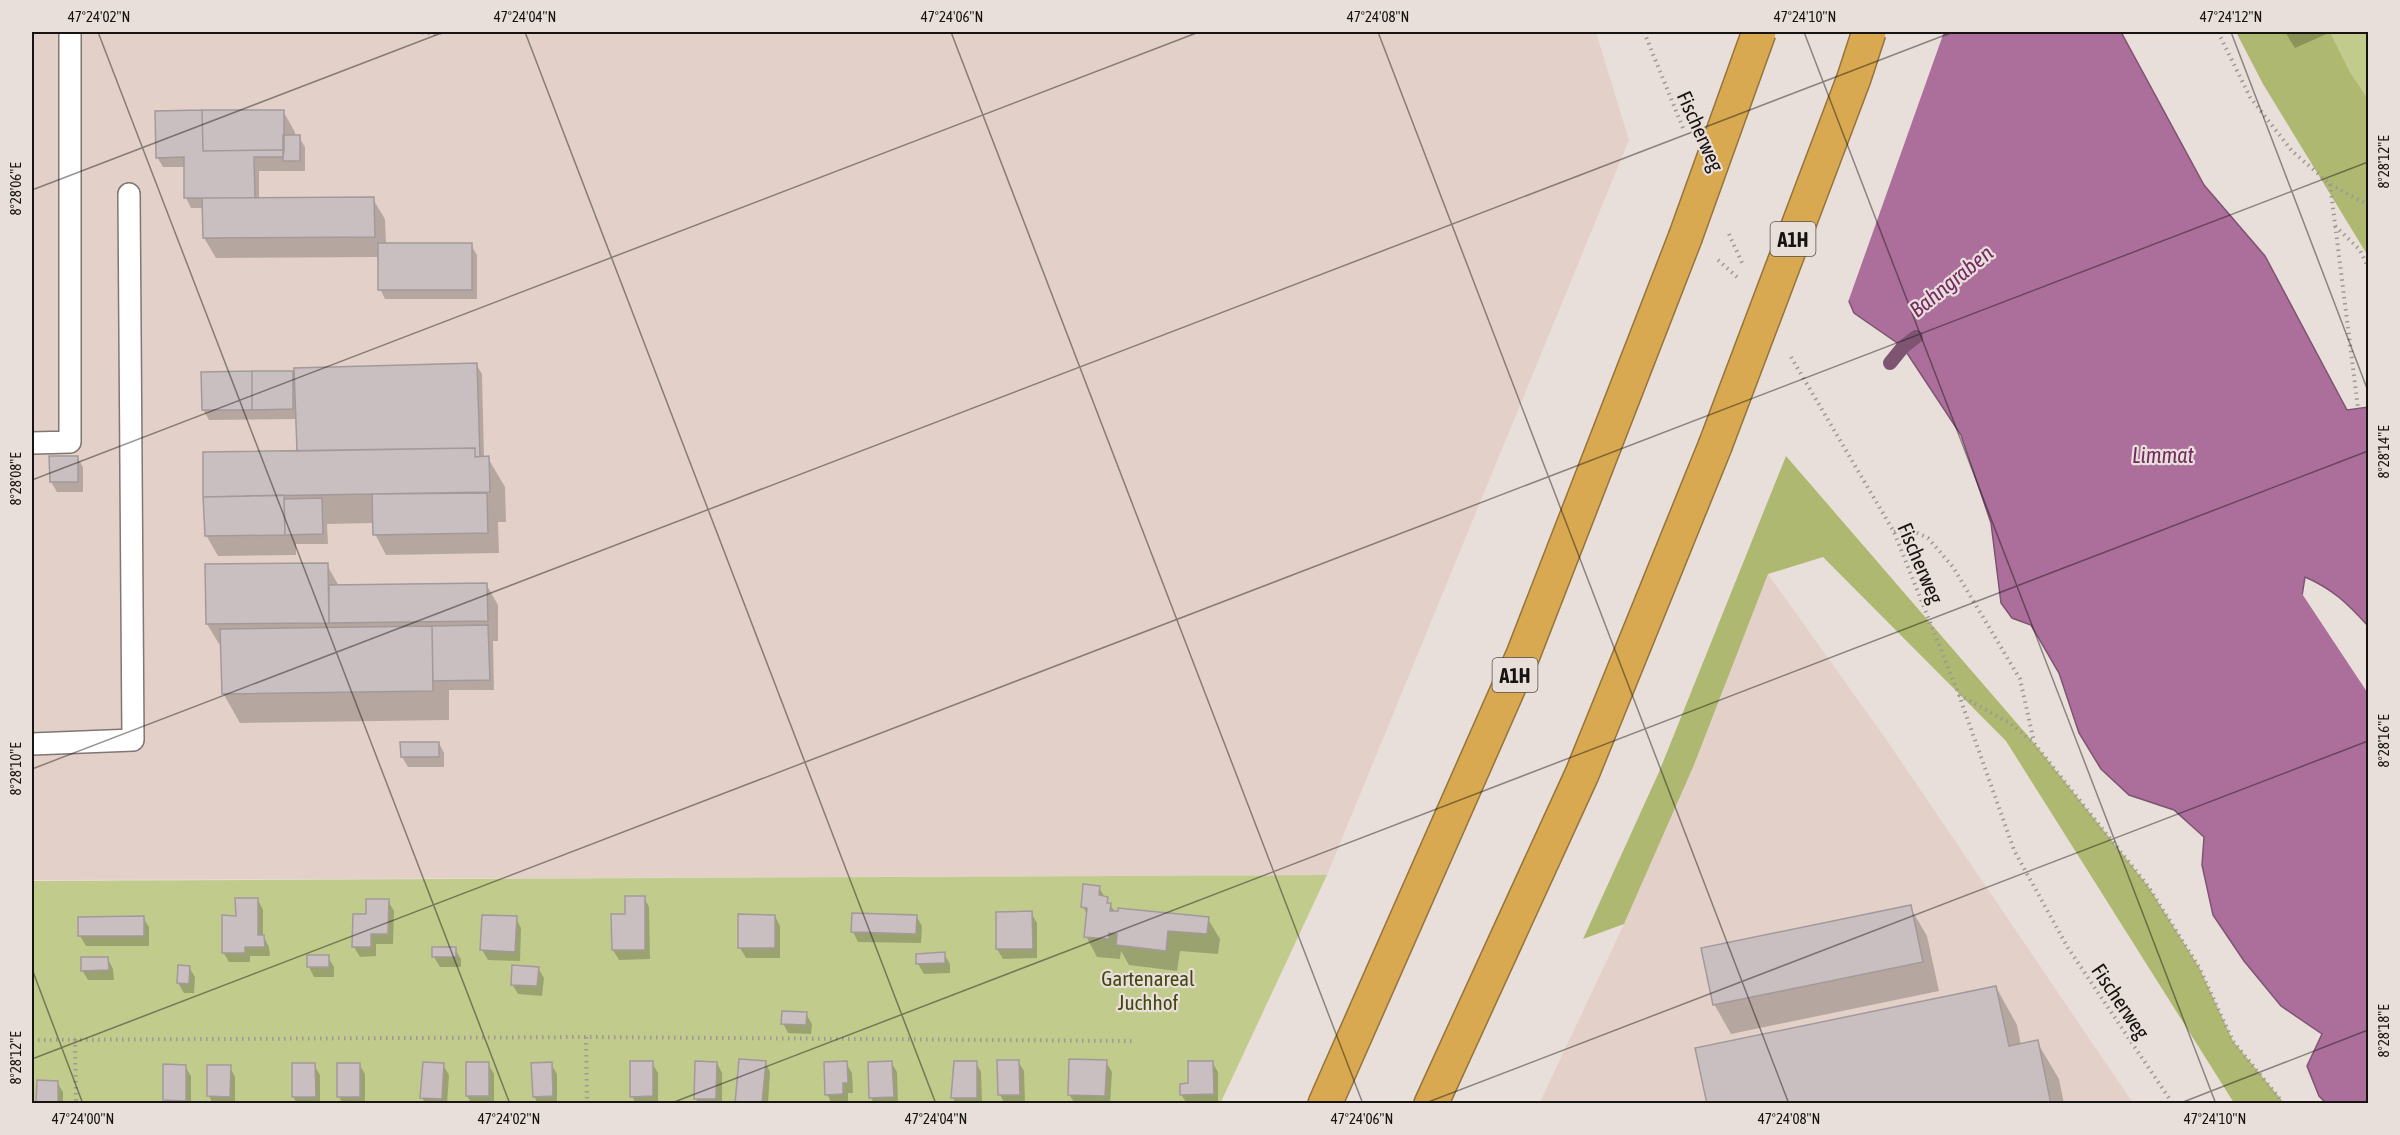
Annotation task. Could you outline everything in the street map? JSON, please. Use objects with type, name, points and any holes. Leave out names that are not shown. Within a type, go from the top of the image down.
[{"type":"highway","name":"A1H","points":[[1325,1104],[1523,655],[1685,238],[1759,32]]},
{"type":"highway","name":"A1H","points":[[1431,1104],[1582,774],[1715,446],[1854,78],[1869,32]]},
{"type":"lane","points":[[32,443],[70,442],[70,32]]},
{"type":"lane","points":[[32,744],[133,740],[129,194]]},
{"type":"path","points":[[416,32],[436,34],[442,32]]},
{"type":"path","name":"Fischerweg","points":[[1644,32],[1685,133]]},
{"type":"path","points":[[2218,32],[2250,97],[2292,151],[2330,184],[2368,205]]},
{"type":"path","points":[[2330,184],[2358,408]]},
{"type":"path","points":[[2335,226],[2360,250],[2368,267]]},
{"type":"path","points":[[1727,230],[1746,272]]},
{"type":"path","points":[[1716,259],[1740,280]]},
{"type":"path","name":"Fischerweg","points":[[1790,355],[1894,532],[1959,695],[2014,850],[2068,948],[2173,1104]]},
{"type":"path","points":[[1894,532],[1909,529],[1928,538],[1953,567],[2020,680],[2034,743]]},
{"type":"path","points":[[1959,695],[2008,722],[2034,743],[2148,886],[2199,967],[2233,1041],[2284,1104]]},
{"type":"path","points":[[586,1037],[587,1104]]},
{"type":"path","points":[[32,1040],[586,1037],[1134,1041]]},
{"type":"path","points":[[75,1039],[76,1104]]},
{"type":"shaded area","points":[[32,32],[1596,32],[1629,140],[1327,875],[32,880]]},
{"type":"shaded area","points":[[1768,574],[1888,742],[2133,1103],[1539,1104],[1624,924],[1694,765]]},
{"type":"green space","points":[[2236,32],[2330,32],[2350,72],[2368,99],[2368,256],[2263,84]]},
{"type":"green space","points":[[2330,32],[2368,32],[2368,99],[2350,72]]},
{"type":"green space","points":[[1786,456],[2034,743],[2148,886],[2199,967],[2233,1041],[2284,1103],[2234,1103],[2006,741],[1823,557],[1768,574],[1694,765],[1624,924],[1583,939],[1659,772]]},
{"type":"green space","name":"Gartenareal Juchhof","points":[[1327,875],[1220,1104],[32,1103],[32,881]]},
{"type":"water","name":"Limmat","points":[[1733,32],[2121,32],[2204,185],[2265,256],[2347,410],[2368,407],[2368,626],[2340,598],[2305,577],[2302,596],[2317,641],[2333,725],[2368,780],[2368,1103],[2326,1103],[2319,1096],[2307,1066],[2322,1034],[2281,1006],[2244,961],[2213,915],[2202,865],[2204,837],[2174,810],[2129,795],[2101,769],[2079,733],[2059,673],[2031,625],[2012,618],[2001,603],[1991,523],[1961,435],[1903,347],[1854,313]]},
{"type":"pier","points":[[1730,32],[1944,32],[1847,305]]},
{"type":"building","points":[[202,110],[284,110],[284,150],[203,151]]},
{"type":"building","points":[[202,110],[203,151],[284,150],[283,157],[254,157],[255,198],[184,198],[184,157],[156,158],[155,111]]},
{"type":"building","points":[[283,135],[300,135],[300,161],[283,161]]},
{"type":"building","points":[[374,197],[375,237],[203,238],[202,198]]},
{"type":"building","points":[[378,243],[472,243],[472,290],[378,290]]},
{"type":"building","points":[[477,363],[480,457],[475,457],[475,448],[297,451],[294,368]]},
{"type":"building","points":[[252,371],[252,410],[202,410],[201,372]]},
{"type":"building","points":[[252,371],[293,371],[293,409],[252,410]]},
{"type":"building","points":[[475,448],[475,457],[489,456],[490,492],[203,497],[203,452]]},
{"type":"building","points":[[49,456],[78,456],[78,482],[50,482]]},
{"type":"building","points":[[487,493],[488,533],[373,535],[372,494]]},
{"type":"building","points":[[284,495],[285,535],[205,536],[203,497]]},
{"type":"building","points":[[322,498],[323,534],[285,535],[284,499]]},
{"type":"building","points":[[328,563],[329,623],[206,624],[205,564]]},
{"type":"building","points":[[487,583],[488,621],[329,623],[329,585]]},
{"type":"building","points":[[488,625],[490,680],[433,681],[432,626]]},
{"type":"building","points":[[432,626],[433,691],[222,694],[220,629]]},
{"type":"building","points":[[400,742],[439,742],[439,757],[401,757]]},
{"type":"building","points":[[1083,884],[1100,886],[1099,895],[1108,897],[1107,903],[1111,903],[1110,911],[1118,911],[1118,908],[1209,917],[1207,934],[1168,931],[1166,951],[1116,945],[1117,934],[1109,933],[1109,939],[1084,937],[1087,908],[1081,907]]},
{"type":"building","points":[[625,896],[645,896],[645,950],[612,950],[611,914],[625,914]]},
{"type":"building","points":[[235,898],[258,898],[258,935],[264,935],[265,947],[245,947],[245,953],[222,953],[222,915],[236,916]]},
{"type":"building","points":[[366,899],[389,899],[388,934],[371,934],[371,947],[352,947],[353,914],[366,914]]},
{"type":"building","points":[[1911,905],[1923,962],[1713,1005],[1701,948]]},
{"type":"building","points":[[1032,911],[1033,949],[996,949],[996,912]]},
{"type":"building","points":[[852,913],[917,915],[916,934],[851,932]]},
{"type":"building","points":[[738,914],[775,915],[775,948],[738,948]]},
{"type":"building","points":[[482,915],[517,916],[515,952],[480,950]]},
{"type":"building","points":[[144,916],[144,936],[78,936],[78,917]]},
{"type":"building","points":[[432,947],[456,947],[456,957],[432,957]]},
{"type":"building","points":[[945,952],[945,963],[916,964],[916,954]]},
{"type":"building","points":[[307,955],[329,955],[329,967],[307,967]]},
{"type":"building","points":[[81,957],[108,957],[109,970],[81,971]]},
{"type":"building","points":[[178,965],[190,966],[189,984],[177,983]]},
{"type":"building","points":[[512,965],[539,967],[537,986],[511,985]]},
{"type":"building","points":[[1996,986],[2009,1046],[2038,1040],[2051,1104],[1707,1104],[1695,1048]]},
{"type":"building","points":[[782,1011],[807,1012],[806,1025],[781,1024]]},
{"type":"building","points":[[739,1059],[766,1061],[762,1104],[735,1104]]},
{"type":"building","points":[[1069,1059],[1107,1060],[1105,1096],[1068,1095]]},
{"type":"building","points":[[997,1060],[1019,1060],[1020,1095],[998,1095]]},
{"type":"building","points":[[630,1061],[653,1061],[653,1096],[630,1097]]},
{"type":"building","points":[[695,1061],[717,1062],[716,1099],[694,1099]]},
{"type":"building","points":[[847,1061],[848,1083],[843,1083],[843,1094],[825,1095],[824,1062]]},
{"type":"building","points":[[892,1061],[894,1097],[869,1098],[868,1062]]},
{"type":"building","points":[[954,1061],[977,1061],[977,1098],[951,1098]]},
{"type":"building","points":[[1188,1061],[1213,1061],[1214,1094],[1180,1095],[1180,1084],[1188,1083]]},
{"type":"building","points":[[423,1062],[444,1063],[442,1099],[420,1098]]},
{"type":"building","points":[[466,1062],[489,1062],[489,1096],[466,1096]]},
{"type":"building","points":[[552,1062],[553,1096],[533,1097],[531,1063]]},
{"type":"building","points":[[292,1063],[315,1063],[316,1097],[292,1097]]},
{"type":"building","points":[[337,1063],[360,1063],[360,1097],[337,1097]]},
{"type":"building","points":[[163,1064],[186,1065],[186,1101],[163,1100]]},
{"type":"building","points":[[207,1065],[231,1065],[230,1097],[207,1096]]},
{"type":"building","points":[[37,1080],[58,1081],[58,1103],[36,1102]]},
{"type":"waterway","name":"Bahngraben","points":[[1890,363],[1903,347],[1916,337]]},
{"type":"waterway","name":"Limmat","points":[[2270,616],[2368,764]]}]
